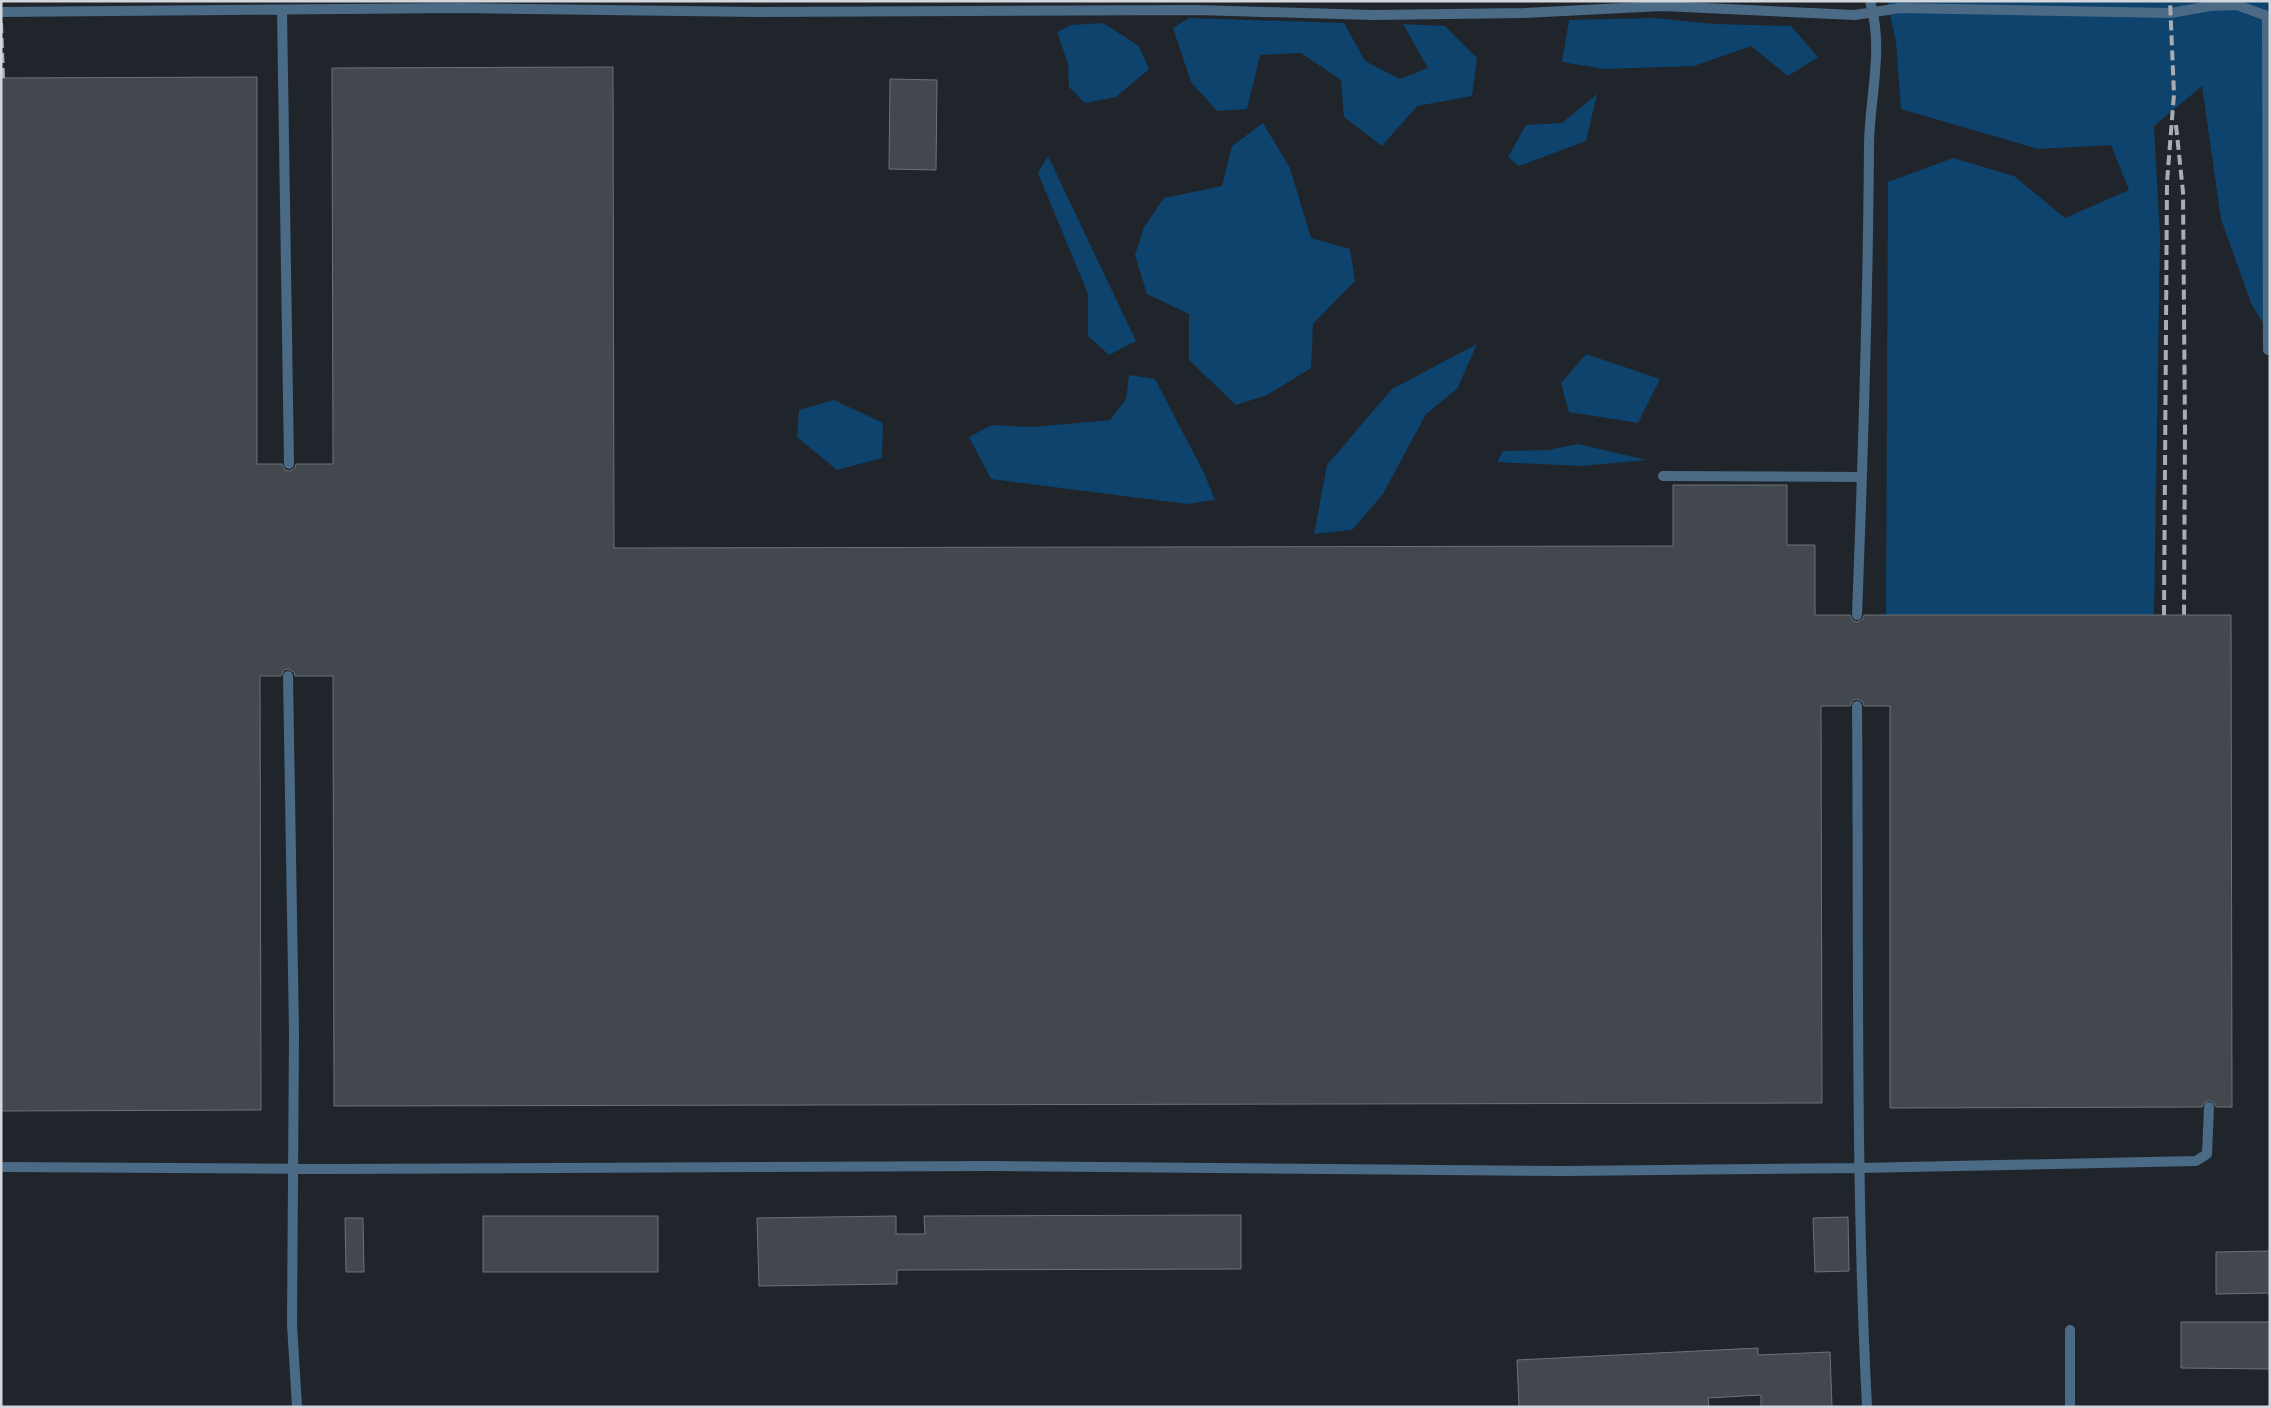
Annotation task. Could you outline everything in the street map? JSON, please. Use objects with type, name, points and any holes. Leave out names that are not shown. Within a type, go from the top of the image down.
[{"type":"lane","points":[[1857,615],[1862,477],[1869,134],[1878,51],[1874,13],[1870,1]]},
{"type":"lane","points":[[1,12],[459,8],[758,12],[1164,6],[1373,15],[1524,14],[1662,6],[1855,15],[1900,8],[2171,13],[2210,6],[2237,5],[2267,16],[2268,350]]},
{"type":"lane","points":[[282,10],[288,464]]},
{"type":"lane","points":[[1663,476],[1862,477]]},
{"type":"lane","points":[[288,676],[294,1034],[292,1324],[297,1407]]},
{"type":"lane","points":[[1857,706],[1860,1168],[1863,1325],[1867,1407]]},
{"type":"lane","points":[[1,1167],[984,1166],[1565,1170],[1860,1168],[2196,1161],[2207,1154],[2209,1107]]},
{"type":"lane","points":[[2070,1330],[2070,1407]]},
{"type":"shaded area","points":[[1887,1],[2270,1],[2270,335],[2251,303],[2221,219],[2202,86],[2154,126],[2160,237],[2154,615],[1886,615],[1888,182],[1953,158],[2014,176],[2065,218],[2129,190],[2111,145],[2038,149],[1901,109],[1896,42]]},
{"type":"shaded area","points":[[1189,18],[1344,23],[1365,61],[1400,79],[1428,68],[1403,24],[1445,26],[1477,58],[1472,96],[1417,106],[1382,146],[1344,117],[1341,80],[1301,53],[1260,55],[1247,109],[1217,111],[1191,82],[1173,28]]},
{"type":"shaded area","points":[[1653,18],[1716,24],[1791,26],[1818,57],[1788,76],[1751,46],[1694,66],[1604,69],[1562,62],[1569,20]]},
{"type":"shaded area","points":[[1103,23],[1139,46],[1149,69],[1116,97],[1085,103],[1069,87],[1068,64],[1057,32],[1071,25]]},
{"type":"shaded area","points":[[1597,94],[1586,141],[1519,166],[1508,157],[1526,125],[1562,123]]},
{"type":"shaded area","points":[[1263,123],[1290,168],[1311,238],[1350,249],[1355,281],[1313,324],[1311,368],[1267,395],[1236,405],[1189,360],[1189,314],[1147,294],[1135,255],[1144,227],[1164,198],[1222,186],[1232,146]]},
{"type":"shaded area","points":[[1048,156],[1136,341],[1109,355],[1088,336],[1088,294],[1038,173]]},
{"type":"shaded area","points":[[1477,344],[1457,389],[1426,414],[1383,494],[1352,530],[1314,534],[1327,465],[1392,389]]},
{"type":"shaded area","points":[[1586,354],[1660,379],[1638,423],[1569,412],[1561,383]]},
{"type":"shaded area","points":[[1129,375],[1155,379],[1204,473],[1215,500],[1187,504],[991,479],[969,437],[992,425],[1032,427],[1110,420],[1126,399]]},
{"type":"shaded area","points":[[834,400],[883,423],[882,458],[837,470],[797,437],[799,410]]},
{"type":"shaded area","points":[[1578,444],[1647,460],[1581,466],[1497,462],[1503,451],[1548,450]]},
{"type":"building","points":[[613,67],[614,548],[1673,546],[1673,485],[1787,485],[1787,545],[1815,545],[1815,615],[1850,615],[1853,621],[1857,622],[1863,619],[1864,615],[2231,615],[2232,1107],[2216,1107],[2209,1100],[2202,1107],[1890,1108],[1890,706],[1864,706],[1863,702],[1857,699],[1853,700],[1850,706],[1821,706],[1822,1103],[334,1106],[333,676],[295,676],[294,672],[288,669],[284,670],[281,676],[260,676],[261,1110],[1,1111],[1,78],[257,77],[257,464],[282,464],[285,470],[290,471],[295,468],[296,464],[333,464],[332,68]]},
{"type":"building","points":[[890,79],[937,80],[936,170],[889,169]]},
{"type":"building","points":[[1241,1215],[1241,1269],[897,1270],[897,1284],[759,1286],[757,1218],[896,1216],[896,1234],[925,1234],[924,1216]]},
{"type":"building","points":[[483,1216],[658,1216],[658,1272],[483,1272]]},
{"type":"building","points":[[1848,1217],[1849,1271],[1815,1272],[1813,1218]]},
{"type":"building","points":[[345,1218],[363,1218],[364,1272],[346,1272]]},
{"type":"building","points":[[2270,1251],[2270,1293],[2216,1294],[2216,1252]]},
{"type":"building","points":[[2181,1322],[2270,1322],[2270,1369],[2181,1368]]},
{"type":"building","points":[[1758,1348],[1758,1355],[1830,1352],[1832,1407],[1761,1407],[1761,1395],[1708,1398],[1709,1407],[1519,1407],[1517,1360]]},
{"type":"railway","points":[[2164,615],[2167,182],[2174,94],[2170,1]]},
{"type":"railway","points":[[1,23],[3,78]]},
{"type":"railway","points":[[2176,125],[2183,192],[2184,615]]}]
